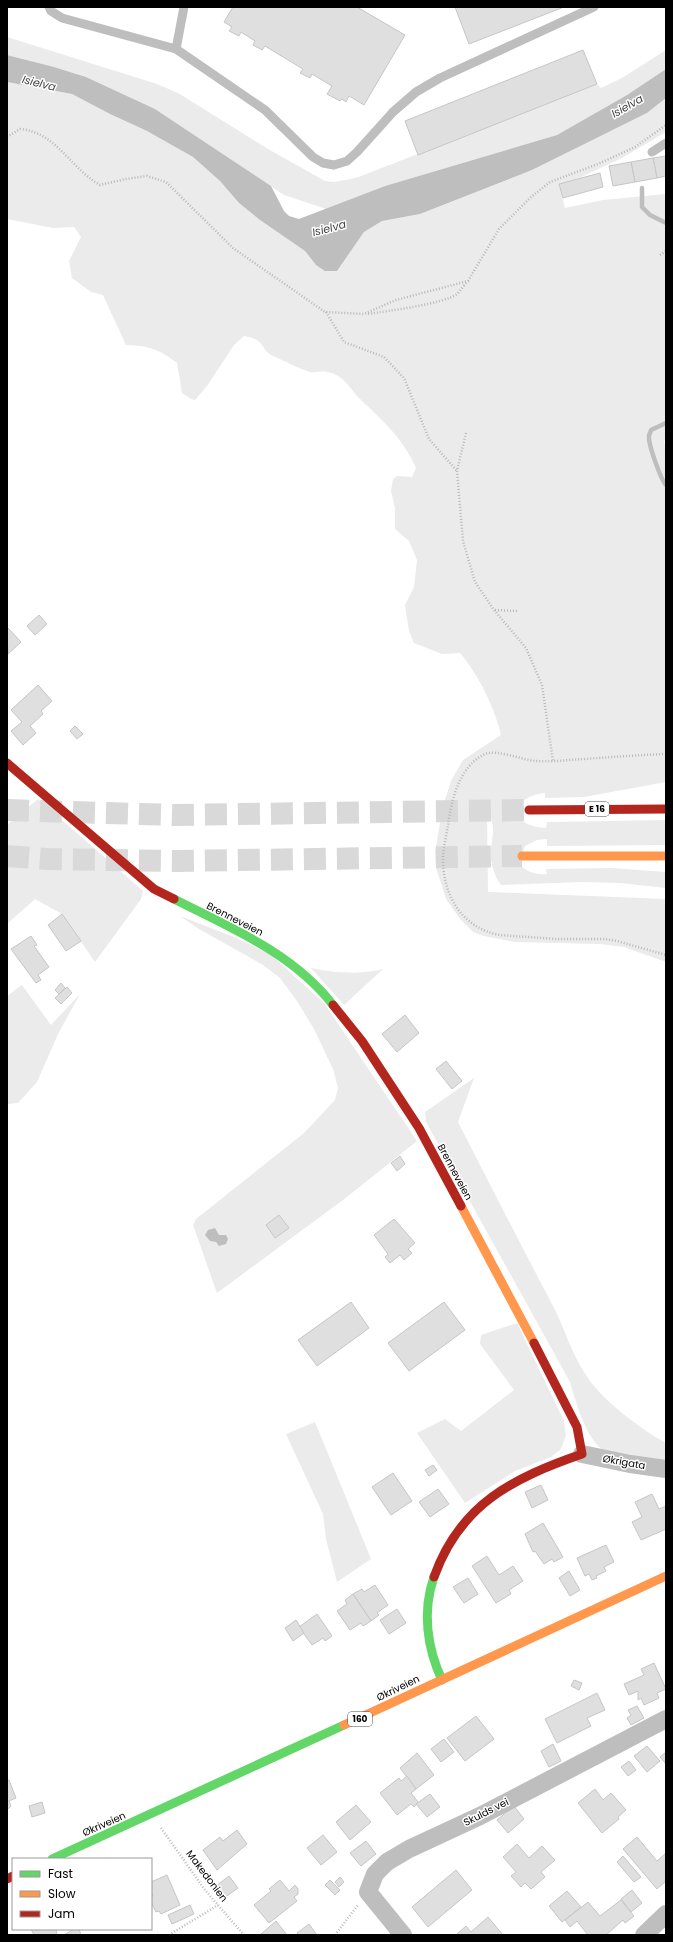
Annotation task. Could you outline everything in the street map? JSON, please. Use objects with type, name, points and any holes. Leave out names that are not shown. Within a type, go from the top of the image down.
[{"type":"main road","name":"Brenneveien","points":[[7,762],[154,889],[244,934],[274,951],[299,969],[329,999],[362,1041],[419,1128],[516,1308],[577,1427],[582,1454]]},
{"type":"main road","name":"E 16","points":[[529,810],[666,809]]},
{"type":"main road","points":[[522,856],[666,856]]},
{"type":"main road","points":[[442,1680],[432,1655],[429,1638],[427,1600],[434,1572],[447,1546],[467,1520],[500,1491],[535,1471],[582,1454]]},
{"type":"main road","name":"Økriveien","points":[[54,1858],[666,1576]]},
{"type":"street","name":"Økrigata","points":[[582,1454],[630,1464],[666,1469]]},
{"type":"street","name":"Skulds vei","points":[[368,1892],[375,1874],[387,1862],[410,1849],[480,1816],[666,1719]]},
{"type":"street","points":[[368,1892],[403,1935]]},
{"type":"street","points":[[644,1935],[666,1914]]},
{"type":"lane","points":[[49,7],[51,11],[62,18],[176,49],[264,110],[313,157],[334,165],[346,161],[357,152],[393,112],[416,92],[440,78],[594,7]]},
{"type":"lane","points":[[176,49],[184,7]]},
{"type":"lane","points":[[652,152],[666,143]]},
{"type":"path","points":[[326,312],[364,314],[409,308],[456,294],[468,281],[499,229],[531,197],[550,182],[598,164],[635,147],[666,125]]},
{"type":"path","points":[[7,137],[20,128],[31,130],[54,143],[87,178],[100,186],[126,179],[147,176],[166,182],[233,248],[326,312],[344,342],[384,357],[404,378],[429,439],[457,471]]},
{"type":"path","points":[[660,255],[666,251]]},
{"type":"path","points":[[364,314],[396,300],[468,281]]},
{"type":"path","points":[[466,434],[457,471],[463,541],[475,582],[494,610],[526,648],[542,684],[553,761],[666,754]]},
{"type":"path","points":[[494,610],[519,611]]},
{"type":"path","name":"Makedonien","points":[[159,1825],[205,1890],[244,1935]]},
{"type":"path","points":[[335,1935],[368,1892]]},
{"type":"path","points":[[169,1935],[218,1905]]},
{"type":"shaded area","points":[[7,37],[157,84],[178,93],[268,149],[325,181],[334,182],[356,178],[597,84],[601,88],[622,78],[666,50],[666,69],[627,95],[557,135],[385,186],[326,209],[284,195],[155,109],[86,77],[7,55]]},
{"type":"shaded area","points":[[7,82],[72,94],[147,131],[193,157],[220,181],[239,203],[260,220],[305,251],[316,265],[337,271],[364,232],[382,221],[420,214],[532,170],[647,113],[666,98],[666,132],[622,158],[579,178],[559,184],[565,208],[603,200],[666,194],[666,440],[664,441],[666,450],[666,782],[584,797],[545,798],[545,793],[532,796],[524,800],[518,807],[517,811],[519,816],[528,824],[546,828],[547,822],[666,820],[666,845],[547,846],[547,839],[537,840],[525,846],[519,864],[528,871],[539,874],[547,874],[546,869],[611,868],[666,872],[666,888],[620,883],[581,882],[501,885],[493,869],[491,853],[493,829],[491,818],[487,813],[488,892],[666,899],[666,962],[624,947],[600,944],[515,942],[484,936],[473,932],[460,919],[446,899],[436,868],[435,852],[443,806],[451,781],[463,760],[501,735],[495,714],[485,692],[467,661],[460,653],[442,654],[414,643],[409,631],[405,605],[414,587],[417,560],[409,541],[395,529],[395,508],[391,491],[393,479],[397,476],[412,477],[416,468],[411,457],[391,430],[358,397],[349,385],[338,376],[324,371],[310,372],[273,356],[266,351],[259,342],[251,337],[244,336],[234,345],[207,386],[195,400],[182,393],[177,363],[159,351],[147,347],[126,345],[103,295],[91,292],[72,278],[69,261],[81,237],[74,227],[53,228],[7,219]]},
{"type":"shaded area","points":[[38,799],[143,891],[141,899],[95,962],[62,914],[35,899],[7,924],[7,825]]},
{"type":"shaded area","points":[[180,916],[234,937],[270,954],[324,1003],[417,1141],[343,1200],[217,1293],[193,1225],[196,1219],[304,1133],[335,1100],[338,1088],[333,1069],[314,1029],[297,1001],[280,978],[263,965],[199,929]]},
{"type":"shaded area","points":[[311,968],[347,973],[383,969],[344,1005]]},
{"type":"shaded area","points":[[22,985],[51,1025],[80,994],[58,1034],[37,1082],[18,1103],[7,1104],[7,996]]},
{"type":"shaded area","points":[[474,1078],[458,1122],[553,1306],[575,1356],[584,1372],[600,1392],[621,1412],[666,1443],[666,1463],[607,1452],[603,1450],[591,1437],[582,1419],[570,1382],[426,1122],[425,1112]]},
{"type":"shaded area","points":[[517,1323],[564,1421],[566,1435],[561,1449],[551,1457],[515,1471],[465,1503],[417,1433],[445,1419],[461,1431],[514,1390],[480,1344],[481,1335]]},
{"type":"shaded area","points":[[315,1422],[371,1559],[337,1582],[326,1539],[323,1514],[286,1434]]},
{"type":"water","name":"Isielva","points":[[7,55],[86,77],[155,109],[271,186],[284,211],[289,216],[299,219],[385,186],[557,135],[627,95],[666,69],[666,98],[647,113],[532,170],[420,214],[382,221],[364,232],[337,271],[325,271],[316,265],[305,251],[260,220],[239,203],[220,181],[193,157],[147,131],[72,94],[7,82]]},
{"type":"water","points":[[215,1228],[219,1235],[226,1235],[228,1239],[226,1244],[219,1246],[216,1242],[210,1241],[205,1235],[208,1230]]},
{"type":"building","points":[[233,7],[357,7],[405,35],[364,105],[349,96],[346,102],[342,99],[340,101],[327,94],[332,86],[312,74],[310,78],[300,73],[303,69],[265,46],[262,50],[253,45],[255,41],[241,32],[239,36],[229,31],[232,27],[224,22]]},
{"type":"building","points":[[455,7],[564,7],[469,44]]},
{"type":"building","points":[[583,50],[597,84],[418,155],[405,121]]},
{"type":"building","points":[[666,156],[666,176],[657,178],[653,158]]},
{"type":"building","points":[[653,158],[657,178],[635,182],[631,162]]},
{"type":"building","points":[[631,162],[635,182],[613,186],[609,166]]},
{"type":"building","points":[[600,173],[603,187],[563,198],[559,184]]},
{"type":"building","points":[[39,615],[47,624],[35,635],[27,626]]},
{"type":"building","points":[[8,628],[21,642],[8,654],[7,629]]},
{"type":"building","points":[[38,685],[52,701],[41,711],[43,714],[30,726],[36,733],[23,745],[11,731],[22,722],[11,710]]},
{"type":"building","points":[[75,726],[83,734],[77,739],[70,731]]},
{"type":"building","points":[[62,914],[81,941],[66,951],[48,925]]},
{"type":"building","points":[[31,936],[37,945],[34,946],[49,967],[38,975],[41,980],[36,983],[11,949]]},
{"type":"building","points":[[61,983],[65,988],[59,994],[55,990]]},
{"type":"building","points":[[67,987],[72,993],[61,1004],[55,998]]},
{"type":"building","points":[[405,1015],[419,1033],[397,1052],[382,1034]]},
{"type":"building","points":[[446,1061],[462,1081],[452,1089],[436,1069]]},
{"type":"building","points":[[400,1156],[405,1164],[397,1171],[391,1163]]},
{"type":"building","points":[[279,1215],[289,1228],[275,1238],[266,1225]]},
{"type":"building","points":[[394,1219],[415,1243],[408,1249],[412,1253],[404,1260],[400,1255],[390,1263],[385,1257],[388,1254],[374,1235]]},
{"type":"building","points":[[351,1302],[369,1328],[317,1366],[298,1340]]},
{"type":"building","points":[[444,1302],[465,1330],[409,1371],[388,1343]]},
{"type":"building","points":[[433,1465],[437,1470],[429,1476],[425,1470]]},
{"type":"building","points":[[393,1473],[412,1501],[391,1515],[372,1487]]},
{"type":"building","points":[[541,1485],[548,1500],[532,1508],[525,1492]]},
{"type":"building","points":[[438,1489],[449,1504],[430,1517],[419,1502]]},
{"type":"building","points":[[652,1494],[659,1509],[666,1506],[666,1529],[641,1540],[632,1522],[642,1517],[635,1502]]},
{"type":"building","points":[[543,1523],[563,1557],[554,1562],[552,1559],[544,1564],[535,1551],[533,1552],[525,1534]]},
{"type":"building","points":[[606,1545],[614,1562],[604,1567],[606,1571],[596,1576],[597,1578],[592,1580],[589,1574],[585,1576],[577,1558]]},
{"type":"building","points":[[487,1556],[499,1575],[513,1566],[523,1581],[509,1590],[511,1594],[496,1603],[472,1566]]},
{"type":"building","points":[[569,1571],[580,1590],[570,1596],[559,1578]]},
{"type":"building","points":[[468,1578],[478,1594],[464,1603],[453,1587]]},
{"type":"building","points":[[375,1585],[388,1605],[377,1613],[379,1615],[371,1621],[353,1594],[362,1589],[364,1592]]},
{"type":"building","points":[[353,1594],[371,1621],[363,1626],[361,1623],[350,1630],[337,1611],[347,1604],[345,1600]]},
{"type":"building","points":[[397,1609],[406,1623],[389,1634],[380,1620]]},
{"type":"building","points":[[317,1614],[332,1636],[325,1641],[323,1638],[312,1645],[299,1627]]},
{"type":"building","points":[[296,1620],[304,1633],[293,1641],[285,1628]]},
{"type":"building","points":[[654,1663],[666,1689],[657,1693],[659,1698],[644,1705],[641,1698],[638,1700],[638,1691],[629,1695],[624,1684],[644,1675],[641,1669]]},
{"type":"building","points":[[574,1680],[582,1683],[579,1690],[571,1686]]},
{"type":"building","points":[[597,1693],[605,1710],[587,1718],[591,1726],[557,1743],[545,1719]]},
{"type":"building","points":[[637,1706],[644,1718],[631,1725],[627,1718],[631,1715],[628,1710]]},
{"type":"building","points":[[476,1716],[494,1739],[465,1761],[447,1738]]},
{"type":"building","points":[[444,1739],[454,1752],[441,1762],[431,1749]]},
{"type":"building","points":[[553,1744],[561,1761],[549,1767],[541,1751]]},
{"type":"building","points":[[647,1746],[660,1761],[647,1772],[634,1756]]},
{"type":"building","points":[[666,1752],[666,1764],[660,1757]]},
{"type":"building","points":[[417,1753],[434,1775],[416,1789],[400,1768]]},
{"type":"building","points":[[629,1761],[636,1770],[628,1776],[621,1767]]},
{"type":"building","points":[[407,1776],[416,1789],[411,1793],[418,1802],[414,1807],[411,1804],[397,1815],[380,1793],[399,1778],[401,1781]]},
{"type":"building","points":[[7,1780],[9,1780],[16,1798],[9,1801],[11,1806],[7,1810]]},
{"type":"building","points":[[595,1789],[603,1800],[611,1793],[626,1810],[618,1817],[619,1819],[602,1833],[578,1803]]},
{"type":"building","points":[[430,1794],[440,1807],[427,1817],[416,1804]]},
{"type":"building","points":[[42,1802],[45,1813],[32,1817],[29,1806]]},
{"type":"building","points":[[356,1805],[371,1822],[350,1840],[336,1822]]},
{"type":"building","points":[[514,1806],[524,1819],[508,1833],[497,1820]]},
{"type":"building","points":[[237,1830],[247,1844],[217,1870],[203,1850],[220,1837],[223,1841]]},
{"type":"building","points":[[323,1835],[337,1852],[321,1865],[307,1848]]},
{"type":"building","points":[[637,1837],[657,1861],[666,1853],[666,1881],[657,1889],[623,1849]]},
{"type":"building","points":[[366,1841],[376,1854],[361,1866],[350,1853]]},
{"type":"building","points":[[517,1844],[529,1858],[542,1846],[555,1860],[541,1872],[545,1877],[531,1889],[525,1883],[521,1887],[511,1876],[516,1872],[503,1857]]},
{"type":"building","points":[[623,1856],[641,1877],[634,1882],[617,1862]]},
{"type":"building","points":[[456,1870],[472,1890],[428,1927],[412,1907]]},
{"type":"building","points":[[167,1875],[180,1905],[161,1914],[159,1911],[156,1912],[152,1904],[152,1882]]},
{"type":"building","points":[[229,1876],[238,1888],[224,1898],[216,1886]]},
{"type":"building","points":[[340,1877],[344,1882],[339,1887],[335,1882]]},
{"type":"building","points":[[280,1880],[289,1891],[295,1885],[298,1889],[298,1894],[294,1897],[297,1901],[269,1923],[254,1905],[271,1891],[269,1889]]},
{"type":"building","points":[[330,1880],[340,1890],[335,1895],[325,1885]]},
{"type":"building","points":[[632,1890],[642,1903],[631,1912],[621,1899]]},
{"type":"building","points":[[567,1891],[581,1907],[562,1922],[549,1906]]},
{"type":"building","points":[[621,1900],[634,1916],[625,1923],[623,1920],[606,1935],[588,1935],[577,1921],[570,1927],[565,1920],[588,1902],[600,1916]]},
{"type":"building","points":[[190,1905],[194,1914],[172,1924],[168,1915]]},
{"type":"building","points":[[488,1917],[503,1935],[456,1935],[466,1926],[471,1932]]},
{"type":"building","points":[[276,1921],[287,1935],[261,1935],[261,1934]]},
{"type":"building","points":[[309,1924],[317,1935],[299,1935],[297,1933]]},
{"type":"building","points":[[32,1930],[56,1930],[57,1935],[34,1935]]},
{"type":"building","points":[[72,1930],[79,1930],[81,1935],[64,1935]]},
{"type":"waterway","points":[[642,188],[642,207],[650,215],[666,223]]},
{"type":"waterway","points":[[666,423],[651,430],[649,436],[655,462],[666,485]]},
{"type":"tunnel","points":[[7,810],[174,815],[529,810]]},
{"type":"tunnel","points":[[7,856],[47,859],[176,861],[522,856]]},
{"type":"traffic: fast","points":[[174,899],[260,943],[280,956],[317,987],[333,1005]]},
{"type":"traffic: fast","points":[[434,1577],[428,1603],[428,1629],[433,1655],[442,1680]]},
{"type":"traffic: fast","points":[[54,1858],[344,1725]]},
{"type":"traffic: slow","points":[[522,856],[666,856]]},
{"type":"traffic: slow","points":[[461,1206],[534,1343]]},
{"type":"traffic: slow","points":[[344,1725],[666,1576]]},
{"type":"traffic: jam","points":[[7,763],[154,889],[174,899]]},
{"type":"traffic: jam","points":[[529,810],[666,809]]},
{"type":"traffic: jam","points":[[333,1005],[362,1041],[419,1128],[461,1206]]},
{"type":"traffic: jam","points":[[434,1577],[445,1552],[458,1530],[474,1512],[492,1497],[533,1473],[582,1454],[577,1427],[534,1343]]},
{"type":"traffic: jam","points":[[7,1879],[12,1876]]}]
